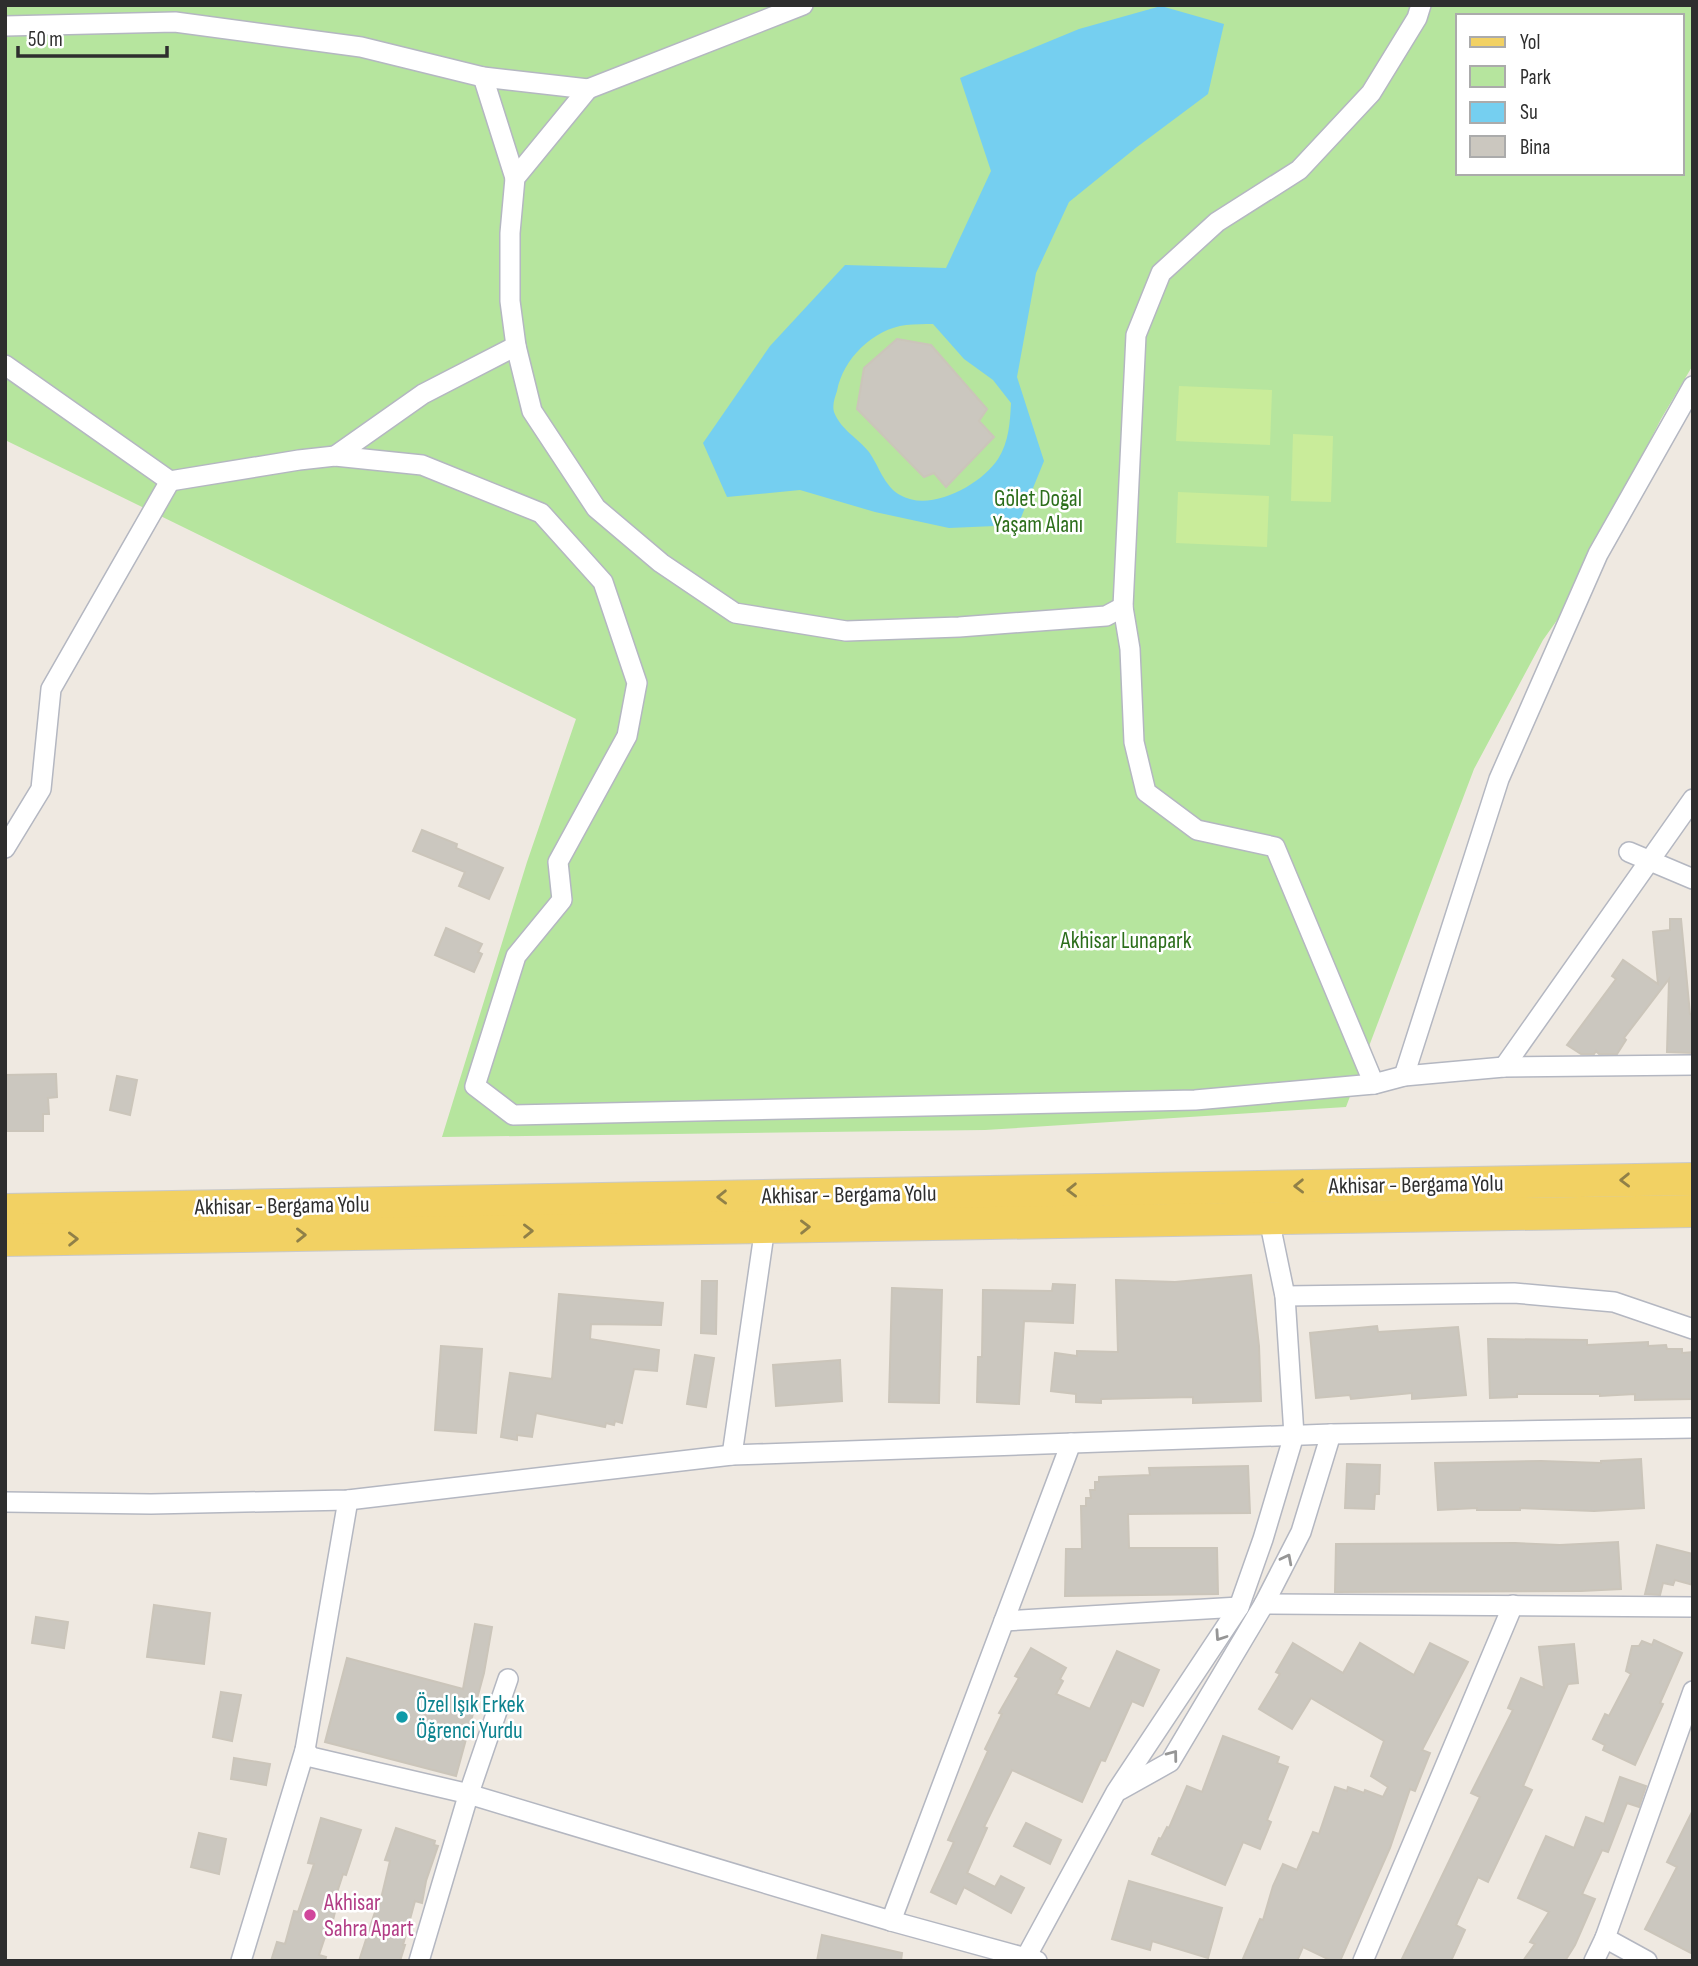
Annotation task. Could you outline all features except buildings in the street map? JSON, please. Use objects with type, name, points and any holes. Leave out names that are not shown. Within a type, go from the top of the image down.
[{"type":"main road","name":"Akhisar - Bergama Yolu","points":[[5,1210],[1693,1179]]},
{"type":"main road","name":"Akhisar - Bergama Yolu","points":[[5,1240],[1693,1211]]},
{"type":"street","points":[[6,25],[175,22],[361,47],[483,77],[588,89],[803,5]]},
{"type":"street","points":[[1374,1084],[1275,847],[1197,830],[1146,792],[1134,742],[1130,649],[1123,607],[1136,335],[1161,273],[1217,222],[1299,170],[1370,93],[1417,19],[1421,5]]},
{"type":"street","points":[[483,77],[515,178],[510,233],[510,301],[516,346],[532,411],[596,508],[661,563],[735,613],[846,631],[959,627],[1105,615],[1123,607]]},
{"type":"street","points":[[515,178],[588,89]]},
{"type":"street","points":[[335,456],[423,394],[516,346]]},
{"type":"street","points":[[5,365],[170,481],[335,456],[422,464],[541,513],[603,582],[637,683],[627,736],[558,862],[562,900],[516,956],[475,1086],[513,1115],[1195,1100],[1374,1084],[1404,1076],[1504,1067],[1693,1065]]},
{"type":"street","points":[[1404,1076],[1499,779],[1598,554],[1693,386]]},
{"type":"street","points":[[5,848],[41,789],[51,689],[170,481]]},
{"type":"street","points":[[1504,1067],[1693,799]]},
{"type":"street","points":[[1629,852],[1693,879]]},
{"type":"street","points":[[304,1750],[311,1757],[468,1796],[1029,1960],[1116,1792],[1239,1607],[1263,1539],[1294,1435],[1285,1296],[1269,1219]]},
{"type":"street","points":[[732,1455],[765,1227]]},
{"type":"street","points":[[1285,1296],[1514,1293],[1614,1303],[1693,1329]]},
{"type":"street","points":[[5,1502],[151,1504],[348,1500],[732,1455],[1294,1435],[1693,1428]]},
{"type":"street","points":[[1116,1792],[1170,1762],[1264,1604],[1301,1532],[1331,1434]]},
{"type":"street","points":[[891,1921],[1071,1443]]},
{"type":"street","points":[[241,1961],[304,1750],[348,1500]]},
{"type":"street","points":[[1264,1604],[1693,1607]]},
{"type":"street","points":[[1363,1961],[1513,1605]]},
{"type":"street","points":[[1004,1621],[1239,1607]]},
{"type":"street","points":[[419,1961],[468,1796],[508,1679]]},
{"type":"street","points":[[1594,1961],[1687,1730],[1693,1691]]},
{"type":"street","points":[[1605,1938],[1647,1961]]},
{"type":"green space","name":"Gölet Doğal Yaşam Alanı","points":[[5,5],[1693,5],[1693,365],[1661,419],[1565,609],[1543,640],[1474,769],[1346,1107],[985,1130],[442,1137],[527,862],[576,719],[5,440]]},
{"type":"green space","points":[[1179,386],[1272,390],[1270,445],[1176,441]]},
{"type":"green space","points":[[1293,434],[1333,436],[1331,502],[1291,501]]},
{"type":"green space","points":[[1178,492],[1269,496],[1267,547],[1176,543]]},
{"type":"water","points":[[1161,6],[1224,24],[1208,94],[1069,202],[1036,273],[1017,377],[1044,461],[1018,525],[949,528],[875,512],[800,490],[727,497],[703,443],[770,346],[845,265],[946,268],[991,171],[960,78],[1079,29]],"holes":[[[933,324],[964,359],[993,380],[1011,403],[1005,446],[990,469],[954,494],[926,501],[912,500],[900,495],[882,475],[869,452],[837,418],[833,407],[840,379],[853,357],[871,339],[882,332],[909,325]]]},
{"type":"place","name":"Özel Işık Erkek Öğrenci Yurdu","points":[[402,1717]]},
{"type":"place","name":"Akhisar Sahra Apart","points":[[310,1915]]},
{"type":"park label","name":"Akhisar Lunapark","points":[[1126,940]]}]
